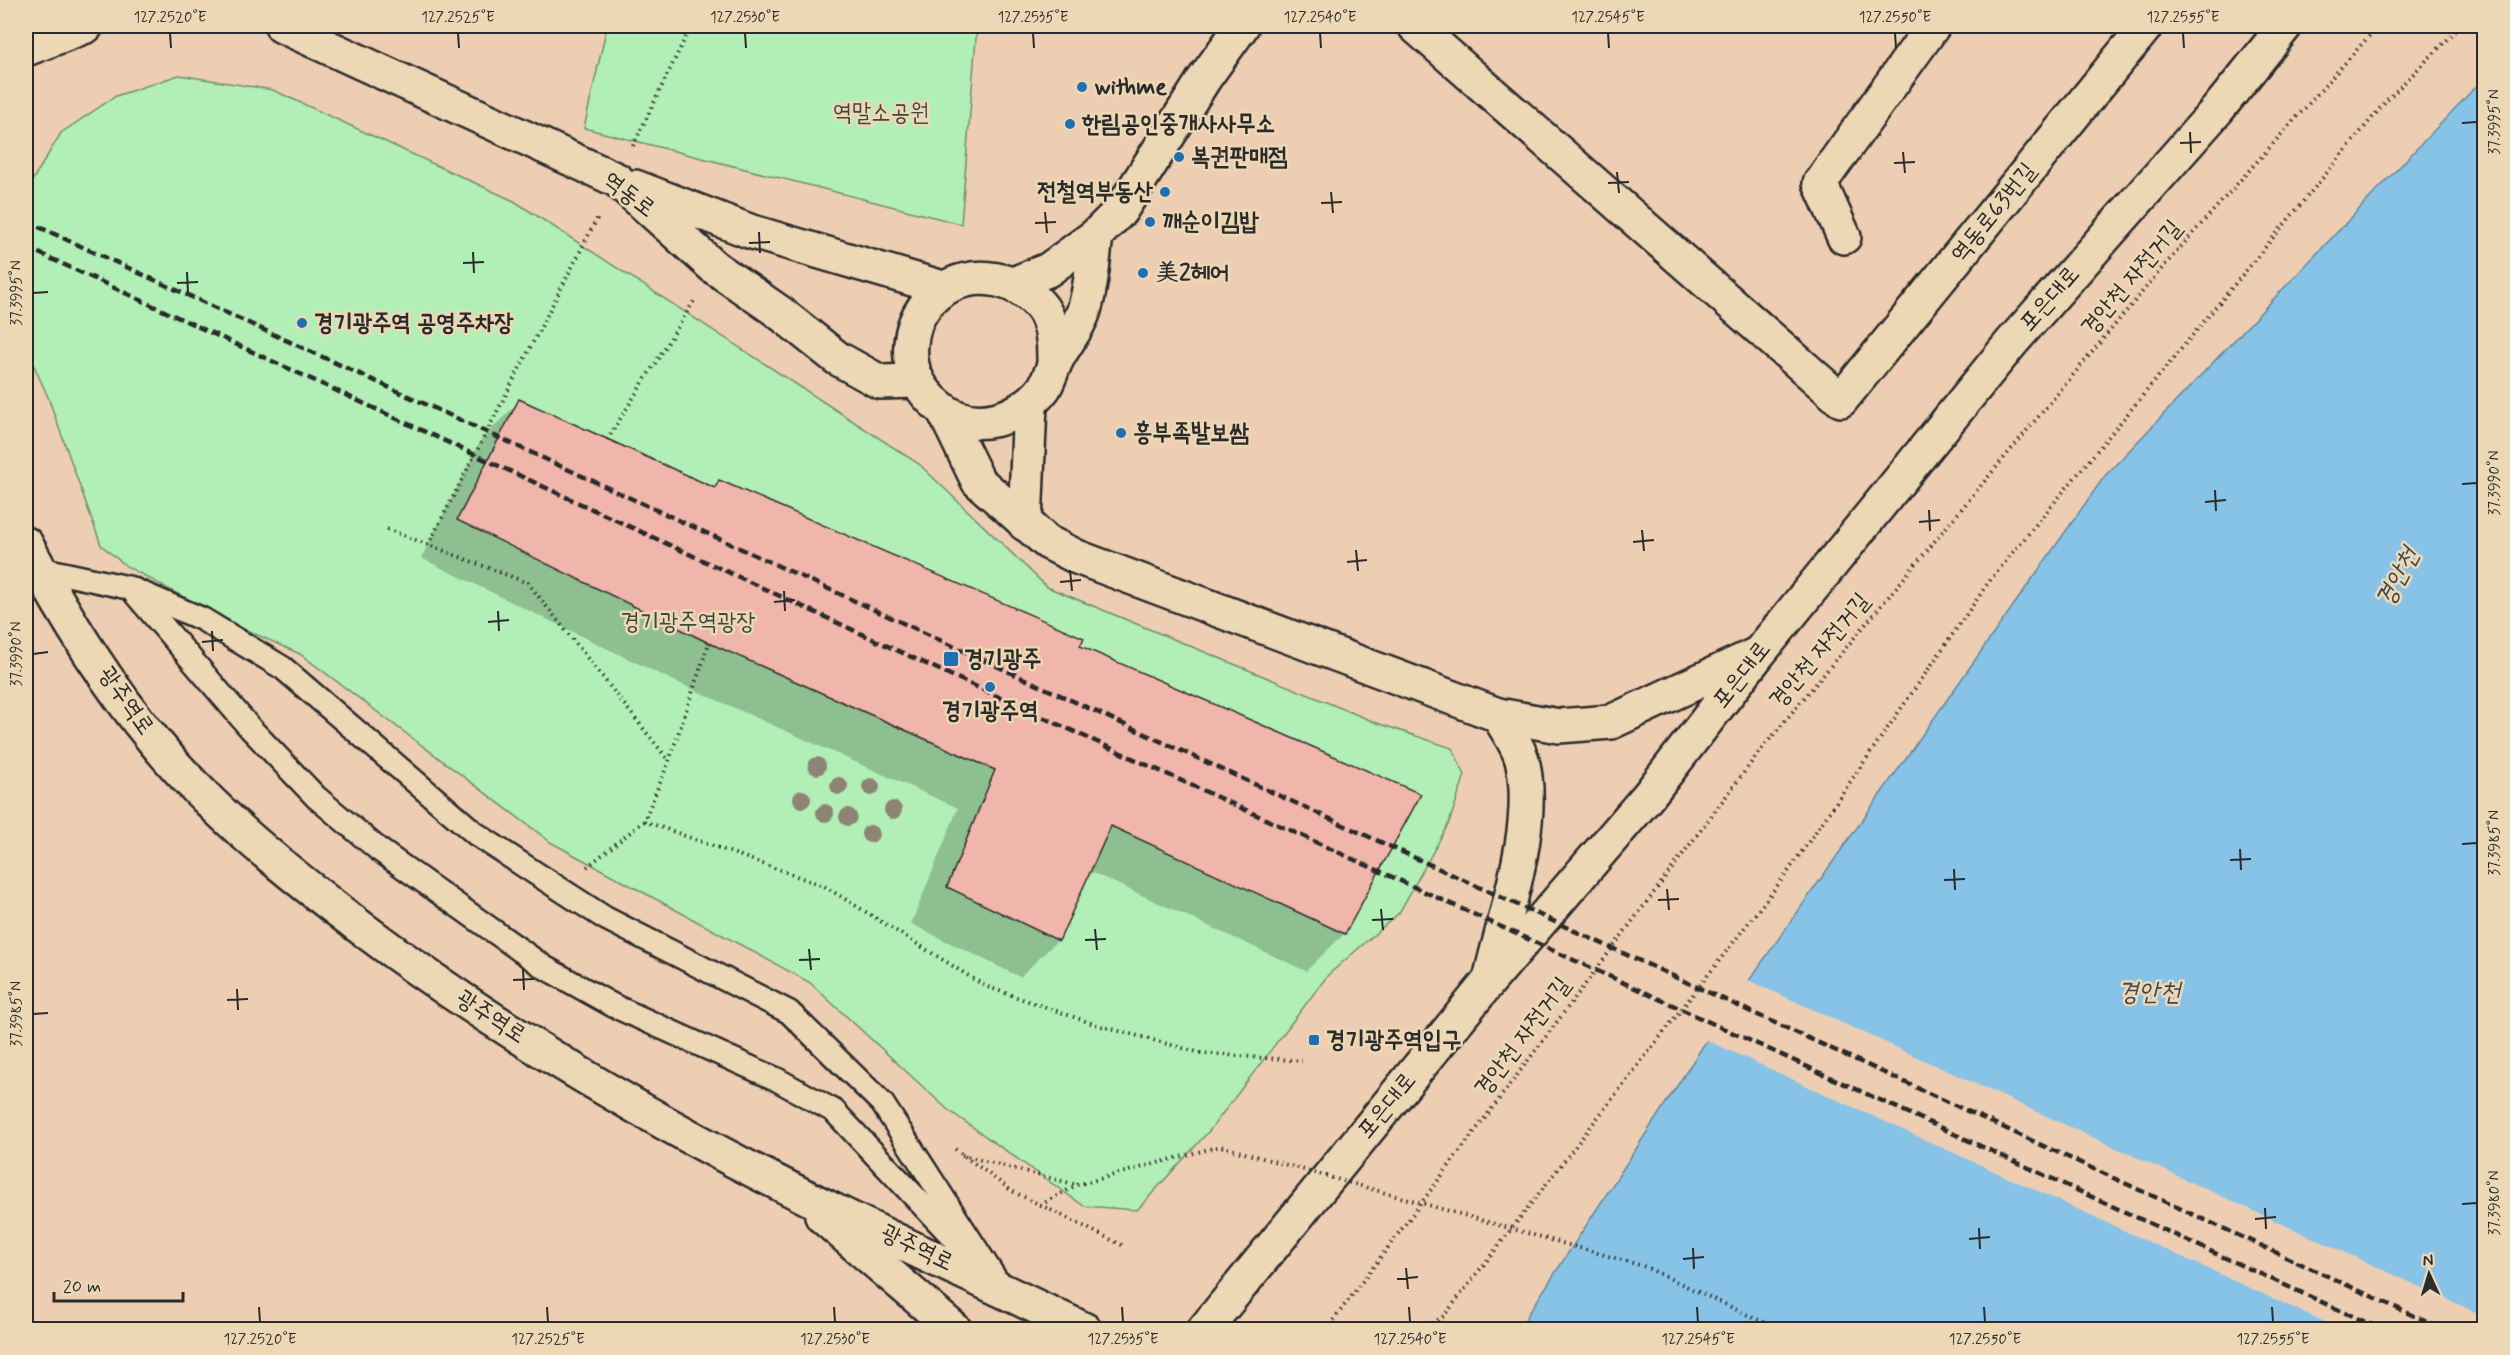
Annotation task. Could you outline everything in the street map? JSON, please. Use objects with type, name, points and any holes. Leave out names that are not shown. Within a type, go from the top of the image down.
[{"type":"street","points":[[26,49],[86,26]]},
{"type":"street","name":"역동로","points":[[282,26],[617,180],[714,267],[779,312],[837,358],[880,382],[916,381]]},
{"type":"street","points":[[1013,284],[1048,270],[1096,235],[1121,210],[1204,79],[1242,26]]},
{"type":"street","name":"역동로63번길","points":[[1415,26],[1841,400],[2146,26]]},
{"type":"street","points":[[1844,237],[1820,183],[1933,26]]},
{"type":"street","name":"포은대로","points":[[1204,1329],[1490,980],[1649,795],[1759,653],[2012,342],[2218,109],[2285,26]]},
{"type":"street","points":[[617,180],[749,231],[943,288]]},
{"type":"street","points":[[1054,364],[1055,340],[1048,317],[1033,297],[1013,284],[982,277],[966,278],[943,288],[923,306],[912,329],[910,355],[916,381],[928,398],[944,411],[965,420],[988,422],[1011,416],[1030,404],[1045,386],[1054,364],[1085,308],[1096,235]]},
{"type":"street","points":[[1025,524],[1030,404]]},
{"type":"street","points":[[944,411],[978,482],[1047,542],[1077,557],[1498,715],[1559,726],[1611,722],[1759,653]]},
{"type":"street","name":"광주역로","points":[[32,556],[72,624],[154,742],[207,798],[264,851],[392,951],[580,1075],[722,1154],[1085,1329]]},
{"type":"street","points":[[1490,980],[1524,836],[1527,793],[1521,759],[1498,715]]},
{"type":"street","points":[[784,1184],[955,1329]]},
{"type":"lane","points":[[32,556],[130,588],[202,619],[283,668],[476,834],[605,918],[789,1012],[882,1103],[1002,1289]]},
{"type":"lane","points":[[130,588],[250,728],[316,797],[378,849],[544,967],[614,1006],[776,1080],[834,1111],[1002,1289]]},
{"type":"path","points":[[428,545],[617,180],[691,26]]},
{"type":"path","name":"경안천 자전거길","points":[[1326,1329],[1760,751],[2163,267],[2378,26]]},
{"type":"path","points":[[1422,1329],[1444,1316],[1787,873],[1991,579],[2387,100],[2462,26]]},
{"type":"path","points":[[607,440],[714,267]]},
{"type":"path","points":[[387,529],[528,583],[669,761]]},
{"type":"path","points":[[581,873],[644,821],[669,761],[710,643]]},
{"type":"path","points":[[644,821],[824,886],[985,986],[1097,1024],[1201,1053],[1302,1061]]},
{"type":"path","points":[[1040,1205],[1077,1185],[1220,1146],[1643,1266],[1780,1329]]},
{"type":"path","points":[[960,1155],[1077,1185]]},
{"type":"green space","name":"역말소공원","points":[[607,26],[977,26],[961,224],[584,128]]},
{"type":"green space","name":"경기광주역광장","points":[[179,75],[273,90],[514,201],[919,464],[1047,587],[1377,723],[1452,748],[1465,775],[1449,823],[1399,913],[1328,975],[1210,1130],[1137,1210],[1084,1206],[947,1109],[809,982],[552,843],[300,654],[233,624],[126,566],[101,545],[48,397],[26,348],[26,191],[61,133],[116,96]]},
{"type":"water","name":"경안천","points":[[2484,78],[2484,1329],[1518,1330],[1703,1046],[2104,477]]},
{"type":"pier","points":[[1746,979],[2484,1316],[2484,1329],[2340,1329],[1704,1039]]},
{"type":"building","name":"경기광주역","points":[[519,399],[715,488],[719,480],[1084,638],[1080,646],[1421,794],[1345,934],[1111,826],[1059,941],[947,887],[995,770],[709,643],[457,520]]},
{"type":"railway","points":[[26,221],[2445,1330]]},
{"type":"railway","points":[[26,247],[946,673],[2383,1330]]},
{"type":"place","name":"withme","points":[[1082,87]]},
{"type":"place","name":"한림공인중개사사무소","points":[[1070,124]]},
{"type":"place","name":"복권판매점","points":[[1179,157]]},
{"type":"place","name":"전철역부동산","points":[[1165,192]]},
{"type":"place","name":"깨순이김밥","points":[[1150,222]]},
{"type":"place","name":"美2헤어","points":[[1143,273]]},
{"type":"place","name":"경기광주역 공영주차장","points":[[302,323]]},
{"type":"place","name":"흥부족발보쌈","points":[[1121,433]]},
{"type":"place","name":"경기광주","points":[[951,659]]},
{"type":"place","name":"경기광주역","points":[[990,687]]},
{"type":"place","name":"경기광주역입구","points":[[1314,1040]]}]
